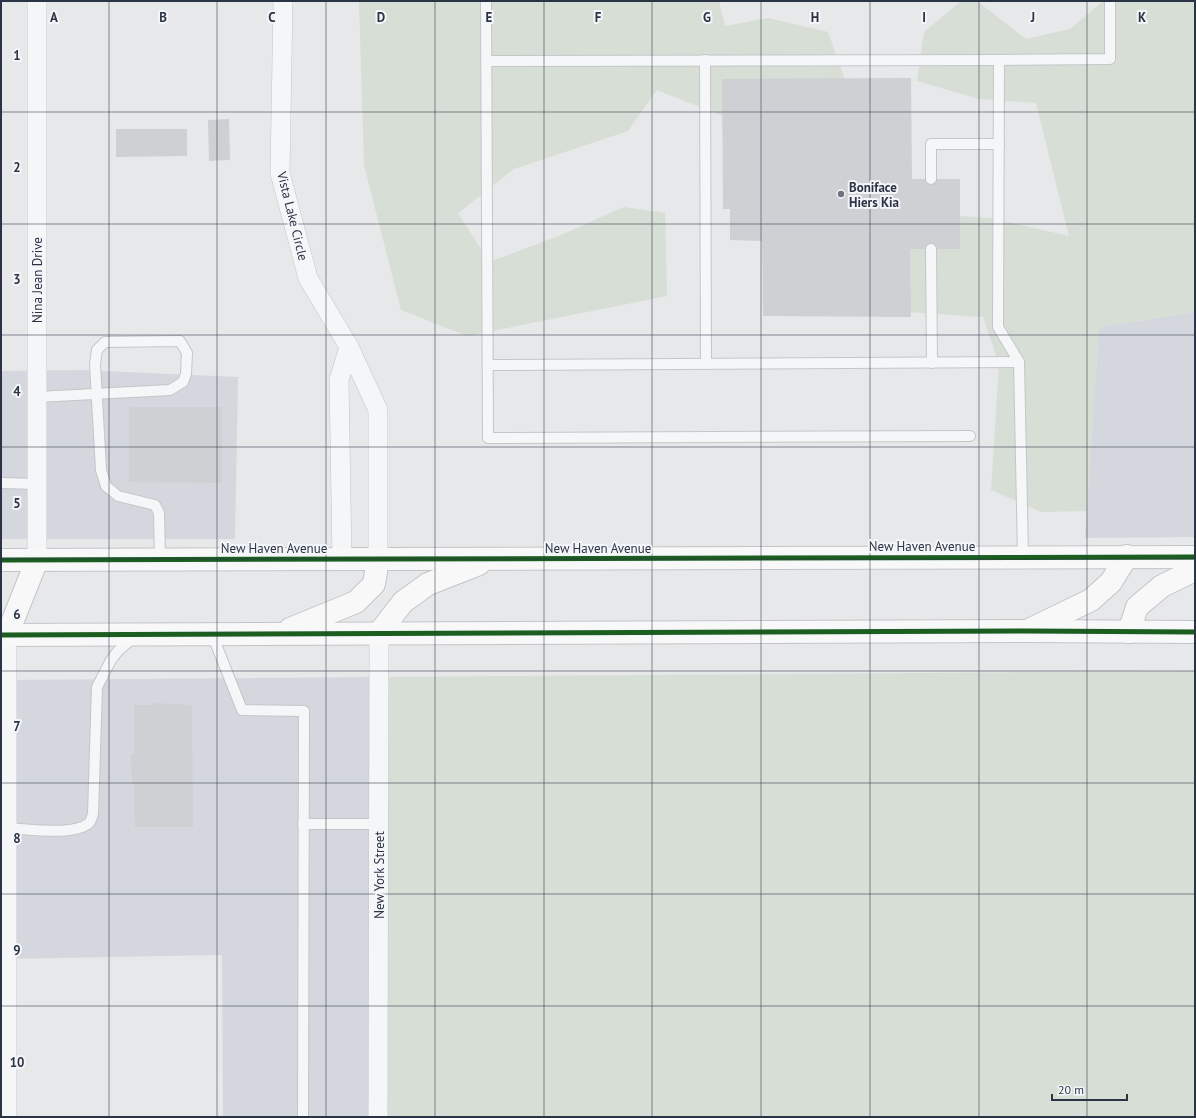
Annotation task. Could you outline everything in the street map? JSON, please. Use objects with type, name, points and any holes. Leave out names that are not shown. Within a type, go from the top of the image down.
[{"type":"main road","name":"New Haven Avenue","points":[[1,560],[490,560],[1023,556],[1195,557]]},
{"type":"main road","points":[[1026,631],[1091,600],[1111,582],[1127,556]]},
{"type":"main road","points":[[37,560],[4,635],[212,633],[1195,632]]},
{"type":"main road","points":[[280,633],[356,602],[374,584],[378,560]]},
{"type":"main road","points":[[379,633],[403,602],[422,589],[490,560]]},
{"type":"main road","points":[[1129,632],[1137,607],[1162,586],[1195,570]]},
{"type":"street","name":"Nina Jean Drive","points":[[37,1],[37,560]]},
{"type":"street","name":"Vista Lake Circle","points":[[283,1],[280,173],[308,278],[349,347],[378,410],[378,560]]},
{"type":"street","points":[[342,559],[339,380],[349,347]]},
{"type":"street","name":"New York Street","points":[[378,1117],[379,633]]},
{"type":"street","points":[[4,635],[4,828],[7,1117]]},
{"type":"lane","points":[[486,1],[488,438],[970,436]]},
{"type":"lane","points":[[487,60],[1110,59],[1110,1]]},
{"type":"lane","points":[[705,60],[706,364]]},
{"type":"lane","points":[[999,60],[998,327],[1019,362],[1023,556]]},
{"type":"lane","points":[[931,179],[931,144],[999,144]]},
{"type":"lane","points":[[931,249],[932,363]]},
{"type":"lane","points":[[37,397],[97,394],[170,390],[183,382],[186,374],[187,353],[180,342],[105,342],[97,350],[95,364],[97,394],[100,470],[106,486],[118,496],[155,505],[159,513],[160,559]]},
{"type":"lane","points":[[488,365],[1019,362]]},
{"type":"lane","points":[[1,483],[37,484]]},
{"type":"lane","points":[[212,633],[242,710],[304,711],[303,1117]]},
{"type":"lane","points":[[4,828],[66,830],[79,827],[89,822],[93,814],[97,687],[110,660],[138,634]]},
{"type":"lane","points":[[303,824],[379,824]]},
{"type":"shaded area","points":[[359,1],[719,1],[725,26],[768,18],[828,32],[861,126],[750,127],[657,90],[628,131],[514,169],[458,213],[489,262],[561,235],[624,207],[665,213],[667,296],[467,336],[401,310],[364,165]]},
{"type":"shaded area","points":[[961,1],[977,1],[1026,39],[1070,29],[1103,1],[1195,1],[1195,312],[1099,327],[1087,511],[1041,512],[991,490],[999,364],[983,317],[907,312],[894,271],[920,213],[989,218],[1069,236],[1036,103],[979,99],[917,81],[924,32]]},
{"type":"shaded area","points":[[1195,312],[1195,537],[1085,538],[1099,327]]},
{"type":"shaded area","points":[[82,370],[238,377],[235,539],[1,539],[1,371]]},
{"type":"shaded area","points":[[1195,671],[1195,1117],[381,1117],[382,677]]},
{"type":"shaded area","points":[[382,677],[381,1117],[223,1117],[222,955],[1,959],[1,680]]},
{"type":"building","name":"Boniface Hiers Kia","points":[[911,78],[912,179],[960,179],[960,249],[910,249],[911,317],[763,316],[762,241],[730,240],[730,209],[723,209],[722,79]]},
{"type":"building","points":[[229,119],[230,160],[209,161],[208,120]]},
{"type":"building","points":[[116,129],[187,129],[187,156],[116,157]]},
{"type":"building","points":[[129,407],[222,407],[222,483],[129,482]]},
{"type":"building","points":[[153,703],[192,705],[193,827],[135,827],[134,784],[132,784],[131,754],[134,754],[134,705],[153,705]]},
{"type":"cycle path","points":[[1,560],[1195,557]]},
{"type":"cycle path","points":[[1,635],[1026,631],[1195,632]]},
{"type":"place","name":"Boniface Hiers Kia","points":[[841,194]]}]
